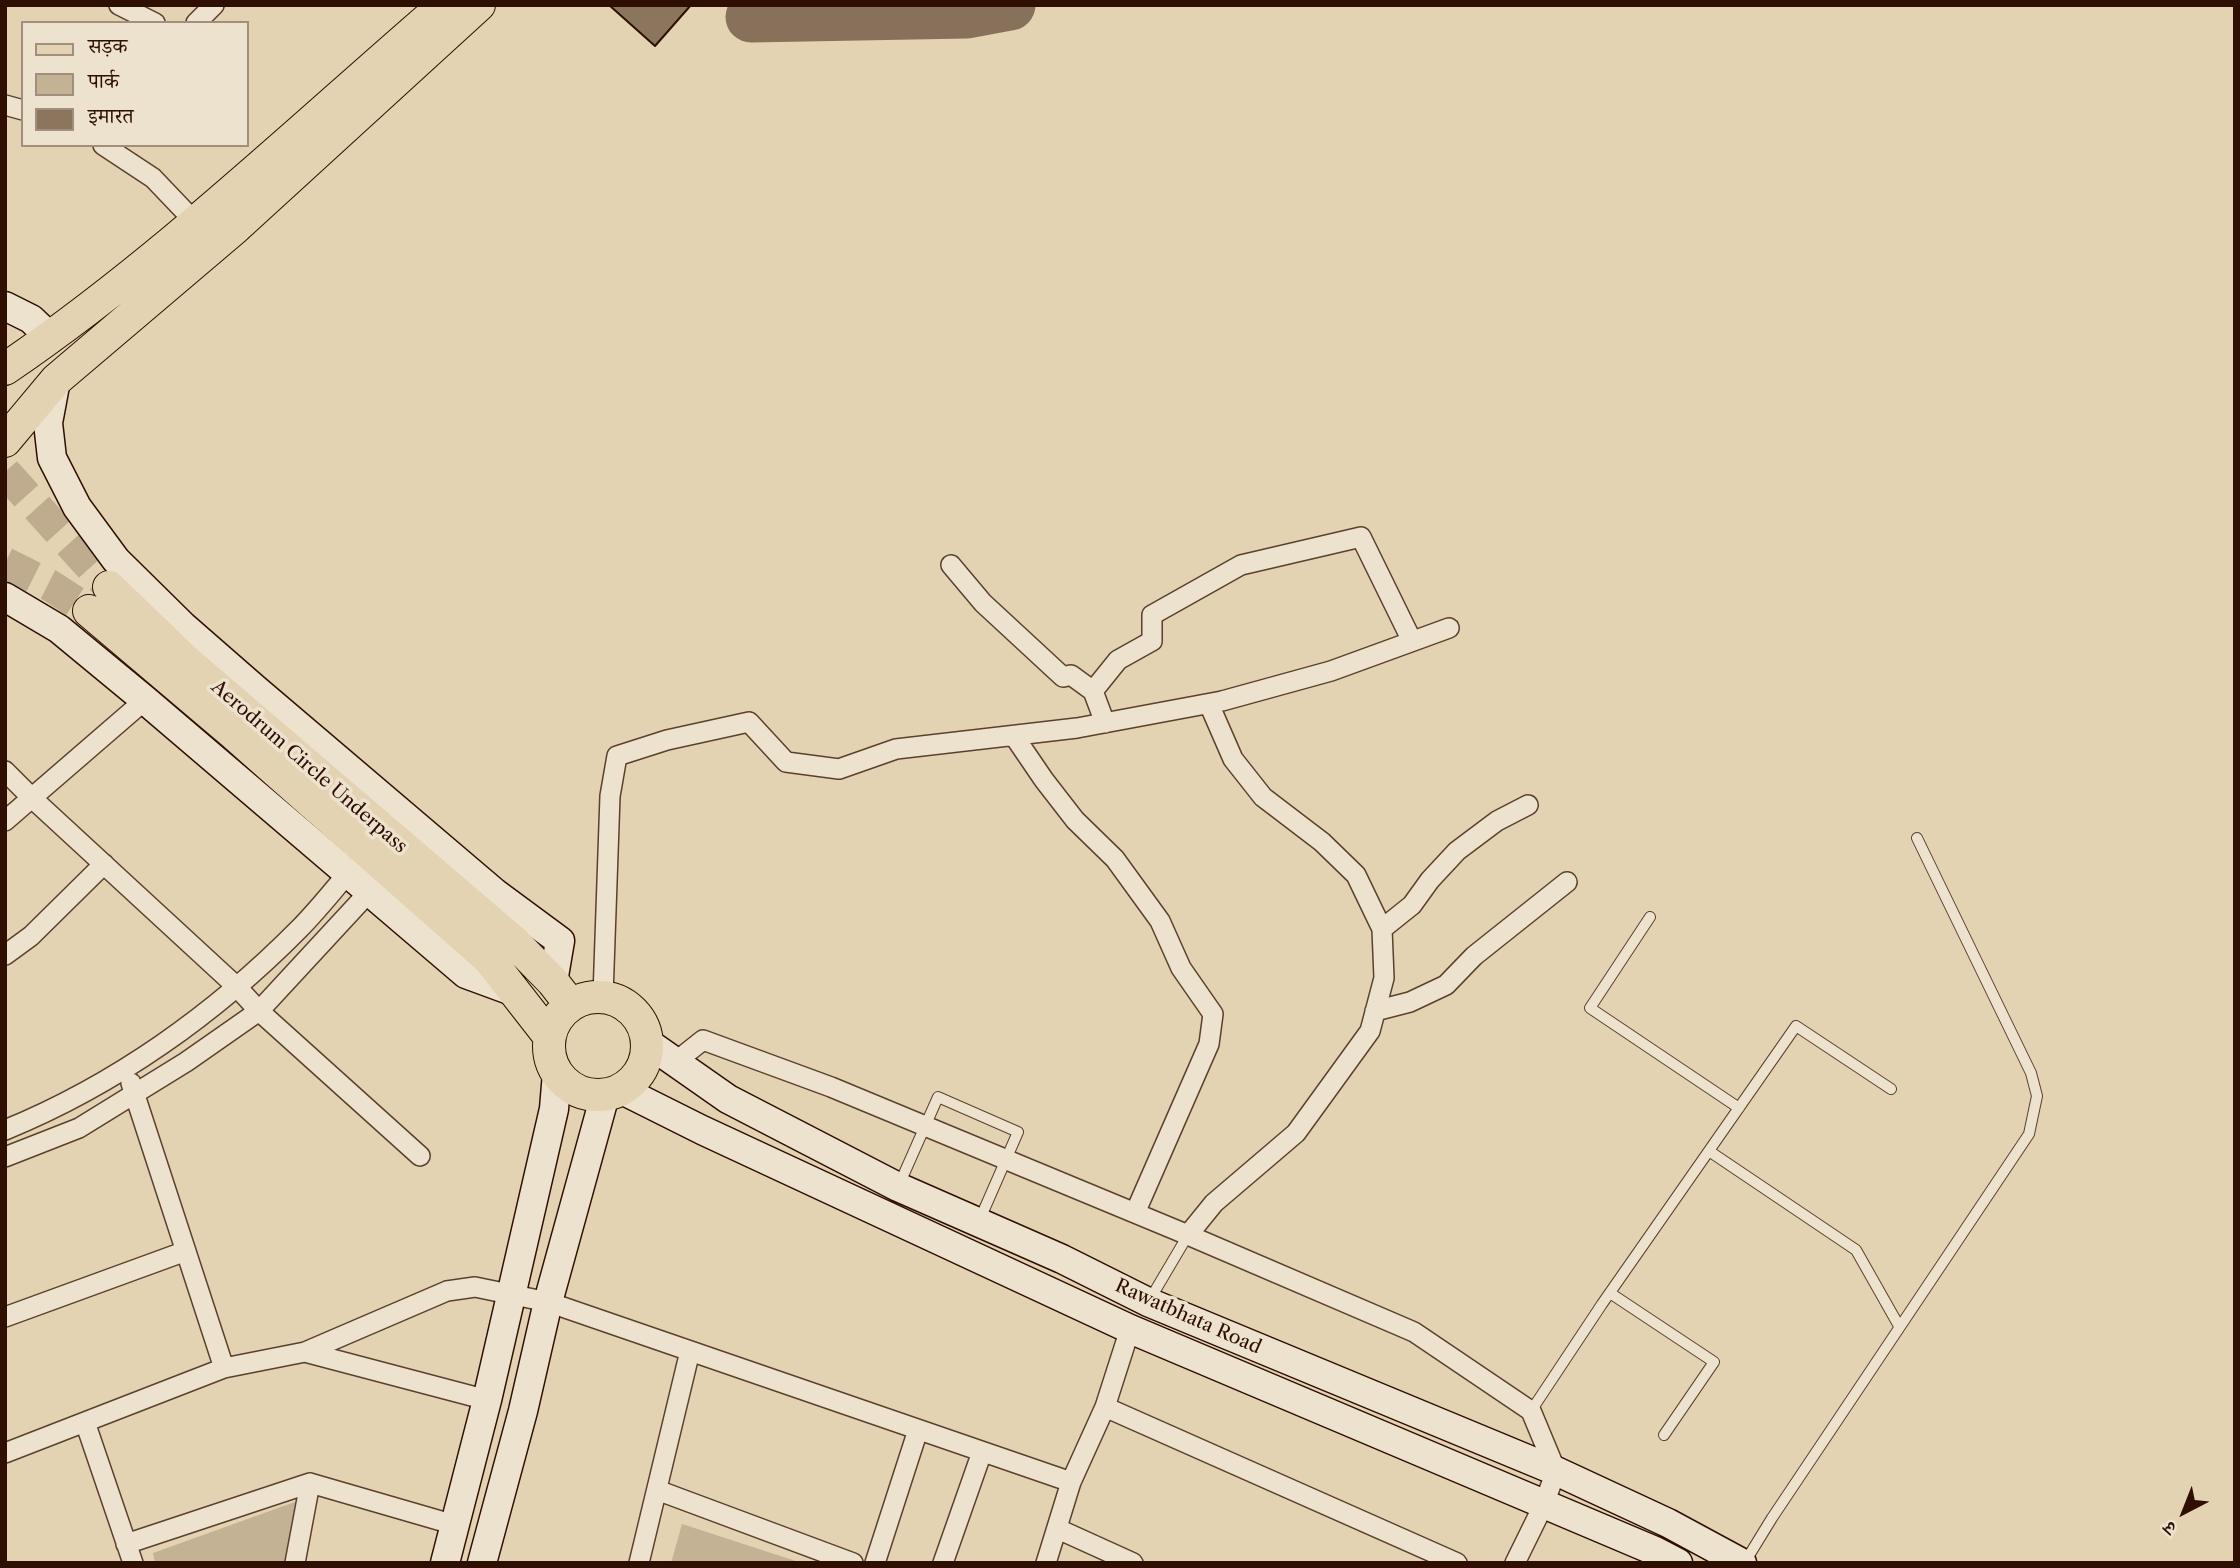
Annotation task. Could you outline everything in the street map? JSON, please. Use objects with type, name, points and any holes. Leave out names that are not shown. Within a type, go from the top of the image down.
[{"type":"main road","points":[[5,369],[51,338],[195,222],[444,5]]},
{"type":"main road","points":[[5,441],[56,380],[235,228],[479,5]]},
{"type":"main road","name":"Aerodrum Circle Underpass","points":[[109,587],[501,951]]},
{"type":"main road","name":"Aerodrum Circle Underpass","points":[[89,611],[233,733],[501,951]]},
{"type":"main road","points":[[501,951],[562,993],[586,997],[603,996],[619,1000],[633,1010],[646,1032],[648,1043],[643,1067],[633,1081],[613,1092],[584,1094],[569,1086],[557,1073],[550,1060],[550,1036],[552,1026],[561,1012],[562,993]]},
{"type":"main road","points":[[501,951],[515,992],[550,1036]]},
{"type":"street","points":[[119,5],[151,21]]},
{"type":"street","points":[[198,21],[214,5]]},
{"type":"street","points":[[106,147],[153,178],[195,222]]},
{"type":"street","points":[[5,306],[31,319],[51,338]]},
{"type":"street","points":[[5,351],[51,338]]},
{"type":"street","points":[[56,380],[48,423],[52,457],[77,506],[116,560],[183,626],[254,688],[495,893],[560,941],[562,993]]},
{"type":"street","points":[[1093,691],[1118,660],[1152,641],[1152,615],[1241,565],[1361,537],[1412,641]]},
{"type":"street","points":[[951,565],[983,603],[1063,677],[1071,675],[1093,691],[1105,723]]},
{"type":"street","points":[[5,597],[59,629],[466,974],[515,992]]},
{"type":"street","points":[[603,996],[610,796],[617,756],[667,740],[749,722],[786,762],[839,769],[896,750],[1105,723],[1209,704],[1331,671],[1449,628]]},
{"type":"street","points":[[5,821],[145,700]]},
{"type":"street","points":[[1188,1235],[1214,1203],[1296,1133],[1370,1031],[1384,978],[1382,929],[1356,876],[1322,842],[1263,797],[1233,759],[1209,704]]},
{"type":"street","points":[[1014,736],[1075,820],[1115,859],[1160,921],[1181,968],[1213,1013],[1209,1044],[1135,1213]]},
{"type":"street","points":[[5,771],[237,987],[259,1011],[420,1156]]},
{"type":"street","points":[[1382,929],[1412,905],[1457,850],[1497,821],[1528,805]]},
{"type":"street","points":[[5,955],[31,936],[104,864]]},
{"type":"street","points":[[5,1130],[86,1091],[165,1042],[237,987],[299,928],[348,873]]},
{"type":"street","points":[[1375,1011],[1409,1002],[1446,985],[1474,956],[1567,882]]},
{"type":"street","points":[[5,1157],[79,1128],[186,1062],[259,1011],[370,891]]},
{"type":"street","points":[[674,1063],[703,1040],[924,1125],[1414,1332],[1531,1410],[1556,1471],[1544,1504],[1515,1563]]},
{"type":"street","name":"Rawatbhata Road","points":[[648,1043],[728,1100],[898,1187],[1062,1259],[1148,1302],[1556,1471],[1668,1523],[1743,1563]]},
{"type":"street","points":[[126,1066],[224,1368]]},
{"type":"street","points":[[445,1563],[487,1400],[554,1109],[557,1073]]},
{"type":"street","points":[[482,1563],[523,1411],[548,1303],[613,1092]]},
{"type":"street","name":"Rawatbhata Road","points":[[613,1092],[715,1136],[1130,1329],[1678,1563]]},
{"type":"street","points":[[5,1317],[186,1251]]},
{"type":"street","points":[[5,1453],[224,1368],[305,1352],[447,1291],[475,1287],[548,1303],[1071,1482]]},
{"type":"street","points":[[1046,1563],[1071,1482],[1105,1406],[1130,1329]]},
{"type":"street","points":[[639,1563],[690,1351]]},
{"type":"street","points":[[305,1352],[487,1400]]},
{"type":"street","points":[[1105,1406],[1457,1563]]},
{"type":"street","points":[[85,1422],[130,1553],[310,1483],[455,1525]]},
{"type":"street","points":[[875,1563],[918,1430]]},
{"type":"street","points":[[943,1563],[982,1452]]},
{"type":"street","points":[[295,1563],[310,1483]]},
{"type":"street","points":[[657,1490],[853,1563]]},
{"type":"street","points":[[1058,1529],[1133,1563]]},
{"type":"lane","points":[[1743,1563],[2029,1134],[2037,1096],[2031,1073],[1917,838]]},
{"type":"lane","points":[[1650,918],[1590,1008],[1739,1108]]},
{"type":"lane","points":[[1531,1410],[1796,1026],[1891,1089]]},
{"type":"lane","points":[[898,1187],[938,1097],[1018,1132],[978,1223]]},
{"type":"lane","points":[[1709,1151],[1856,1250],[1899,1326]]},
{"type":"lane","points":[[1148,1302],[1188,1235]]},
{"type":"lane","points":[[1610,1293],[1714,1362],[1664,1435]]},
{"type":"green space","points":[[303,1499],[290,1563],[155,1563],[153,1553]]},
{"type":"green space","points":[[682,1524],[802,1563],[671,1563]]},
{"type":"building","points":[[609,5],[691,5],[655,46]]},
{"type":"taxiway","points":[[751,17],[967,13],[1010,5]]},
{"type":"tunnel","points":[[5,472],[109,587]]},
{"type":"tunnel","points":[[5,563],[51,586],[89,611]]}]
